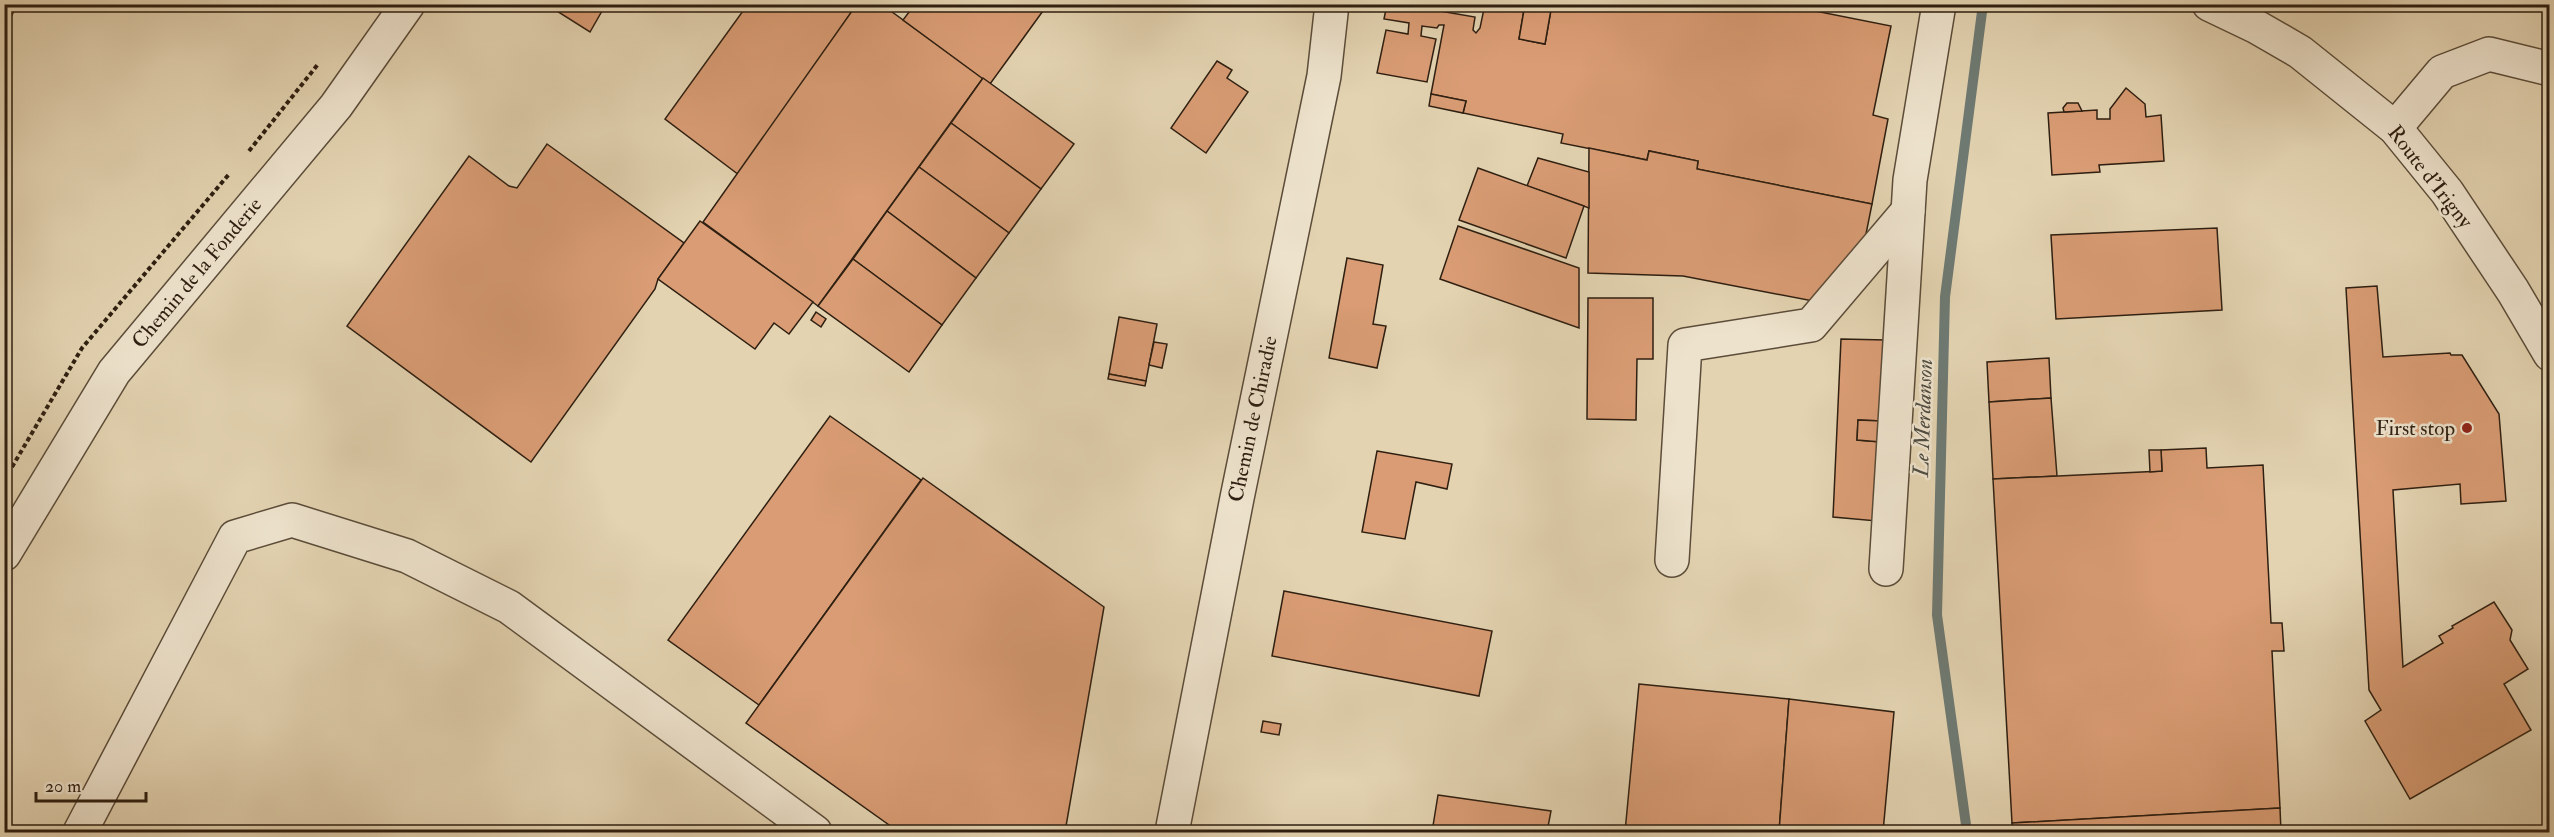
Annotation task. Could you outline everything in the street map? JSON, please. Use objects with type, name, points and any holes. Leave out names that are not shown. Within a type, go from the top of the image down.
[{"type":"street","name":"Chemin de la Fonderie","points":[[4,554],[114,372],[336,106],[408,4]]},
{"type":"street","name":"Chemin de Chiradie","points":[[1172,832],[1237,498],[1324,76],[1332,4]]},
{"type":"street","points":[[1886,569],[1910,180],[1940,4]]},
{"type":"street","name":"Route d'Irigny","points":[[2209,4],[2259,15],[2300,52],[2395,128],[2447,192],[2513,291],[2550,354]]},
{"type":"street","points":[[2395,128],[2442,72],[2489,54],[2550,69]]},
{"type":"street","points":[[1672,561],[1685,345],[1811,325],[1908,211]]},
{"type":"street","points":[[80,832],[235,537],[292,520],[407,556],[509,607],[815,832]]},
{"type":"building","points":[[554,4],[606,4],[590,32],[552,8]]},
{"type":"building","points":[[748,4],[857,4],[739,175],[665,119]]},
{"type":"building","points":[[857,4],[881,4],[983,78],[818,306],[703,222]]},
{"type":"building","points":[[915,4],[1048,4],[990,84],[903,20]]},
{"type":"building","points":[[1387,4],[1449,4],[1440,11],[1475,17],[1473,30],[1476,33],[1480,28],[1485,4],[1525,4],[1519,39],[1545,44],[1552,4],[1780,4],[1891,26],[1873,115],[1888,119],[1872,204],[1697,169],[1698,161],[1649,151],[1647,160],[1561,143],[1563,134],[1463,113],[1466,101],[1431,94],[1444,25],[1439,25],[1437,28],[1422,26],[1421,36],[1436,39],[1427,82],[1377,73],[1386,30],[1408,34],[1409,23],[1384,19]]},
{"type":"building","points":[[1525,4],[1552,4],[1545,44],[1519,39]]},
{"type":"building","points":[[1217,61],[1232,70],[1227,78],[1248,92],[1206,153],[1171,128]]},
{"type":"building","points":[[983,78],[1074,144],[1041,189],[951,123]]},
{"type":"building","points":[[2126,88],[2145,104],[2146,117],[2161,115],[2164,161],[2099,165],[2100,172],[2052,175],[2048,113],[2097,110],[2097,119],[2110,119],[2110,109]]},
{"type":"building","points":[[1431,94],[1466,101],[1463,113],[1429,106]]},
{"type":"building","points":[[2067,103],[2078,103],[2082,111],[2064,112],[2063,108]]},
{"type":"building","points":[[951,123],[1041,189],[1009,233],[919,167]]},
{"type":"building","points":[[547,144],[684,243],[658,279],[655,289],[531,462],[347,326],[469,156],[509,186],[517,188]]},
{"type":"building","points":[[1589,148],[1647,160],[1649,151],[1698,161],[1697,169],[1872,204],[1865,239],[1813,301],[1683,276],[1588,273]]},
{"type":"building","points":[[1538,158],[1589,172],[1589,208],[1527,186]]},
{"type":"building","points":[[919,167],[1009,233],[976,278],[887,211]]},
{"type":"building","points":[[1478,168],[1584,206],[1566,258],[1459,220]]},
{"type":"building","points":[[887,211],[976,278],[942,325],[853,259]]},
{"type":"building","points":[[700,221],[813,302],[789,334],[774,323],[755,349],[658,279]]},
{"type":"building","points":[[1458,226],[1579,268],[1579,328],[1440,279]]},
{"type":"building","points":[[2217,228],[2222,310],[2056,319],[2051,235]]},
{"type":"building","points":[[1347,258],[1383,265],[1373,324],[1386,326],[1377,368],[1329,358]]},
{"type":"building","points":[[853,259],[942,325],[909,372],[818,306]]},
{"type":"building","points":[[2377,286],[2383,357],[2450,353],[2451,355],[2462,355],[2499,414],[2506,501],[2461,504],[2460,484],[2393,490],[2403,667],[2443,643],[2439,636],[2453,628],[2452,626],[2494,602],[2512,630],[2510,640],[2528,669],[2504,684],[2531,730],[2410,799],[2365,721],[2381,710],[2369,690],[2346,288]]},
{"type":"building","points":[[1588,298],[1653,298],[1653,359],[1637,359],[1636,420],[1587,419]]},
{"type":"building","points":[[816,312],[826,319],[821,327],[811,320]]},
{"type":"building","points":[[1119,317],[1157,324],[1146,381],[1109,374]]},
{"type":"building","points":[[1841,339],[1886,340],[1882,421],[1858,420],[1857,440],[1881,442],[1877,521],[1833,517]]},
{"type":"building","points":[[1154,342],[1167,344],[1162,368],[1149,365]]},
{"type":"building","points":[[2049,358],[2051,398],[1989,402],[1987,362]]},
{"type":"building","points":[[1109,374],[1146,381],[1145,386],[1108,379]]},
{"type":"building","points":[[2051,398],[2057,476],[1993,479],[1989,402]]},
{"type":"building","points":[[830,416],[921,480],[759,705],[668,640]]},
{"type":"building","points":[[1858,420],[1882,421],[1881,442],[1857,440]]},
{"type":"building","points":[[2206,448],[2207,468],[2263,465],[2271,623],[2282,623],[2284,651],[2272,651],[2280,808],[2012,823],[1993,479],[2162,471],[2161,450]]},
{"type":"building","points":[[2149,450],[2161,450],[2162,471],[2150,472]]},
{"type":"building","points":[[1377,451],[1452,464],[1447,489],[1416,482],[1405,539],[1362,532]]},
{"type":"building","points":[[923,478],[1104,607],[1065,832],[899,832],[746,723]]},
{"type":"building","points":[[1284,591],[1492,631],[1479,696],[1272,656]]},
{"type":"building","points":[[1639,684],[1789,699],[1779,832],[1625,832]]},
{"type":"building","points":[[1789,699],[1894,712],[1883,832],[1779,832]]},
{"type":"building","points":[[1263,721],[1281,724],[1279,735],[1261,732]]},
{"type":"building","points":[[1438,795],[1551,811],[1547,832],[1432,832]]},
{"type":"building","points":[[2280,808],[2281,832],[2013,832],[2012,823]]},
{"type":"waterway","name":"Le Merdanson","points":[[1967,832],[1937,615],[1945,297],[1983,4]]},
{"type":"railway","points":[[4,23],[15,4]]},
{"type":"place","name":"First stop","points":[[2467,428]]}]
